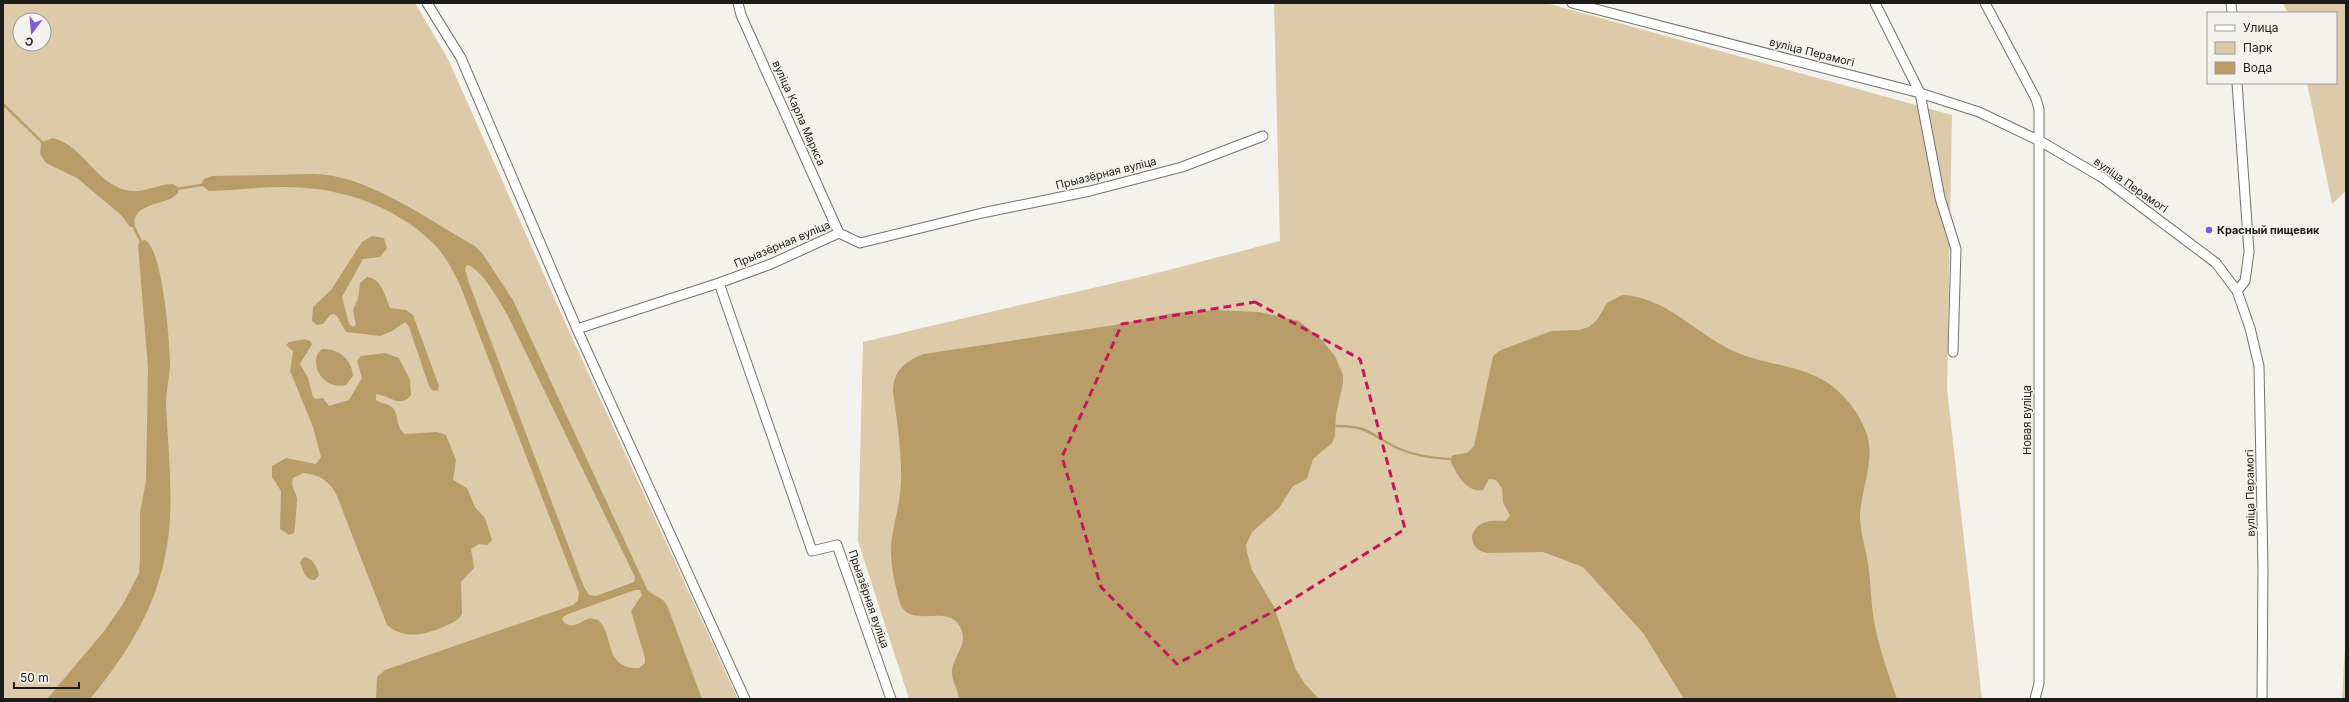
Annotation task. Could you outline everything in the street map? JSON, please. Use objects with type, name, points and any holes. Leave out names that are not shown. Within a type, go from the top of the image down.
[{"type":"street","points":[[427,3],[461,58],[578,329],[744,699]]},
{"type":"street","name":"вуліца Карла Маркса","points":[[738,3],[741,15],[839,233]]},
{"type":"street","name":"вуліца Перамогі","points":[[1572,3],[1920,92],[1979,112],[2040,141],[2103,178],[2199,248],[2216,263],[2237,291],[2250,328],[2259,366],[2263,568],[2262,699]]},
{"type":"street","points":[[1875,3],[1920,92],[1940,198],[1956,249],[1952,352]]},
{"type":"street","points":[[1985,3],[2036,99],[2039,109],[2040,141]]},
{"type":"street","points":[[2237,84],[2249,252],[2245,281],[2237,291]]},
{"type":"street","name":"Прыазёрная вуліца","points":[[890,699],[837,545],[812,551],[719,283],[771,264],[839,233],[860,243],[982,213],[1090,191],[1182,167],[1263,136]]},
{"type":"street","name":"Новая вуліца","points":[[2035,699],[2039,683],[2040,141]]},
{"type":"street","points":[[578,329],[719,283]]},
{"type":"highlighted area","points":[[1255,302],[1360,359],[1405,529],[1274,611],[1177,664],[1101,587],[1062,457],[1122,324]]},
{"type":"green space","points":[[3,3],[415,3],[448,59],[569,331],[738,699],[3,699]]},
{"type":"green space","points":[[1274,3],[1546,3],[1952,115],[1947,389],[1982,699],[909,699],[858,541],[863,342],[1161,272],[1280,241]]},
{"type":"green space","points":[[2283,3],[2346,3],[2346,191],[2332,204],[2307,84],[2337,84],[2337,12],[2288,12]]},
{"type":"green space","points":[[2346,627],[2346,699],[2342,699]]},
{"type":"water","points":[[53,138],[64,142],[74,149],[110,183],[121,188],[138,191],[173,184],[178,187],[178,193],[168,200],[143,209],[135,218],[134,227],[130,227],[121,215],[77,178],[46,163],[40,154],[41,144]]},
{"type":"water","points":[[313,174],[334,176],[376,190],[397,200],[475,246],[482,253],[513,300],[648,591],[663,600],[667,605],[702,699],[376,699],[377,677],[385,670],[573,605],[578,600],[579,593],[460,285],[440,250],[403,219],[384,209],[345,194],[324,190],[272,187],[209,191],[201,185],[204,179],[212,176]],"holes":[[[467,265],[472,267],[484,279],[496,295],[508,316],[635,577],[634,582],[596,596],[589,595],[584,587],[469,283],[465,269]],[[635,590],[640,590],[642,595],[631,611],[645,658],[645,663],[639,668],[628,667],[620,663],[611,650],[607,634],[598,620],[590,618],[576,625],[569,625],[562,620],[563,617],[568,614]]]},
{"type":"water","points":[[372,236],[384,238],[387,248],[380,257],[363,259],[342,297],[349,324],[353,327],[356,325],[353,310],[358,299],[360,283],[367,277],[372,278],[380,284],[390,308],[406,310],[413,315],[439,386],[438,391],[432,390],[429,386],[409,327],[405,322],[392,331],[380,336],[346,332],[337,316],[334,314],[330,315],[323,324],[317,325],[312,321],[313,307],[331,290],[362,242]]},
{"type":"water","points":[[145,240],[151,247],[161,278],[170,355],[166,405],[170,468],[170,516],[165,556],[161,574],[147,612],[139,628],[121,658],[90,699],[47,699],[105,630],[123,604],[139,573],[140,513],[146,481],[148,368],[138,245],[140,241]]},
{"type":"water","points":[[1622,295],[1637,297],[1666,308],[1731,350],[1755,359],[1793,368],[1817,377],[1835,388],[1852,407],[1862,422],[1868,438],[1869,458],[1861,506],[1861,530],[1867,556],[1876,631],[1897,699],[1684,699],[1643,633],[1583,567],[1543,552],[1487,553],[1480,551],[1474,545],[1472,536],[1477,527],[1485,522],[1505,521],[1510,516],[1503,502],[1502,488],[1496,480],[1489,479],[1483,490],[1472,489],[1458,475],[1450,459],[1453,455],[1467,453],[1474,446],[1493,356],[1499,351],[1551,331],[1579,330],[1589,327],[1597,320],[1607,303]]},
{"type":"water","points":[[1215,310],[1259,312],[1299,321],[1320,338],[1335,356],[1343,375],[1343,383],[1336,414],[1335,436],[1332,443],[1313,459],[1307,479],[1293,486],[1279,508],[1252,532],[1246,545],[1252,570],[1274,607],[1296,670],[1305,684],[1319,699],[959,699],[952,670],[962,645],[963,635],[961,629],[955,621],[948,617],[919,616],[904,610],[899,600],[893,573],[891,546],[899,499],[901,472],[898,426],[893,392],[895,378],[901,368],[911,360],[924,354],[1121,324],[1173,313]]},
{"type":"water","points":[[305,339],[310,341],[312,344],[300,364],[308,378],[313,397],[316,399],[323,398],[329,406],[349,400],[362,378],[357,361],[361,356],[385,353],[399,358],[410,380],[411,395],[403,401],[399,401],[376,394],[376,400],[393,408],[400,429],[405,434],[437,432],[446,435],[456,460],[453,480],[467,488],[475,507],[485,518],[492,540],[487,545],[479,544],[471,549],[474,568],[461,582],[462,614],[452,623],[423,634],[401,633],[387,625],[337,496],[331,486],[323,479],[314,475],[303,473],[293,478],[292,481],[297,499],[294,533],[289,535],[280,529],[281,491],[272,477],[272,466],[286,458],[316,464],[321,457],[313,427],[290,371],[293,351],[286,345],[289,342]]},
{"type":"water","points":[[322,349],[333,350],[339,353],[350,364],[353,376],[346,385],[337,386],[330,384],[319,374],[316,361],[318,354]]},
{"type":"water","points":[[304,557],[310,559],[316,566],[319,575],[315,580],[309,579],[304,572],[300,562]]},
{"type":"waterway","points":[[3,104],[44,144]]},
{"type":"waterway","points":[[176,189],[202,185]]},
{"type":"waterway","points":[[133,225],[142,244]]},
{"type":"waterway","points":[[1337,426],[1362,429],[1393,446],[1414,454],[1450,459]]},
{"type":"place","name":"Красный пищевик","points":[[2209,230]]}]
